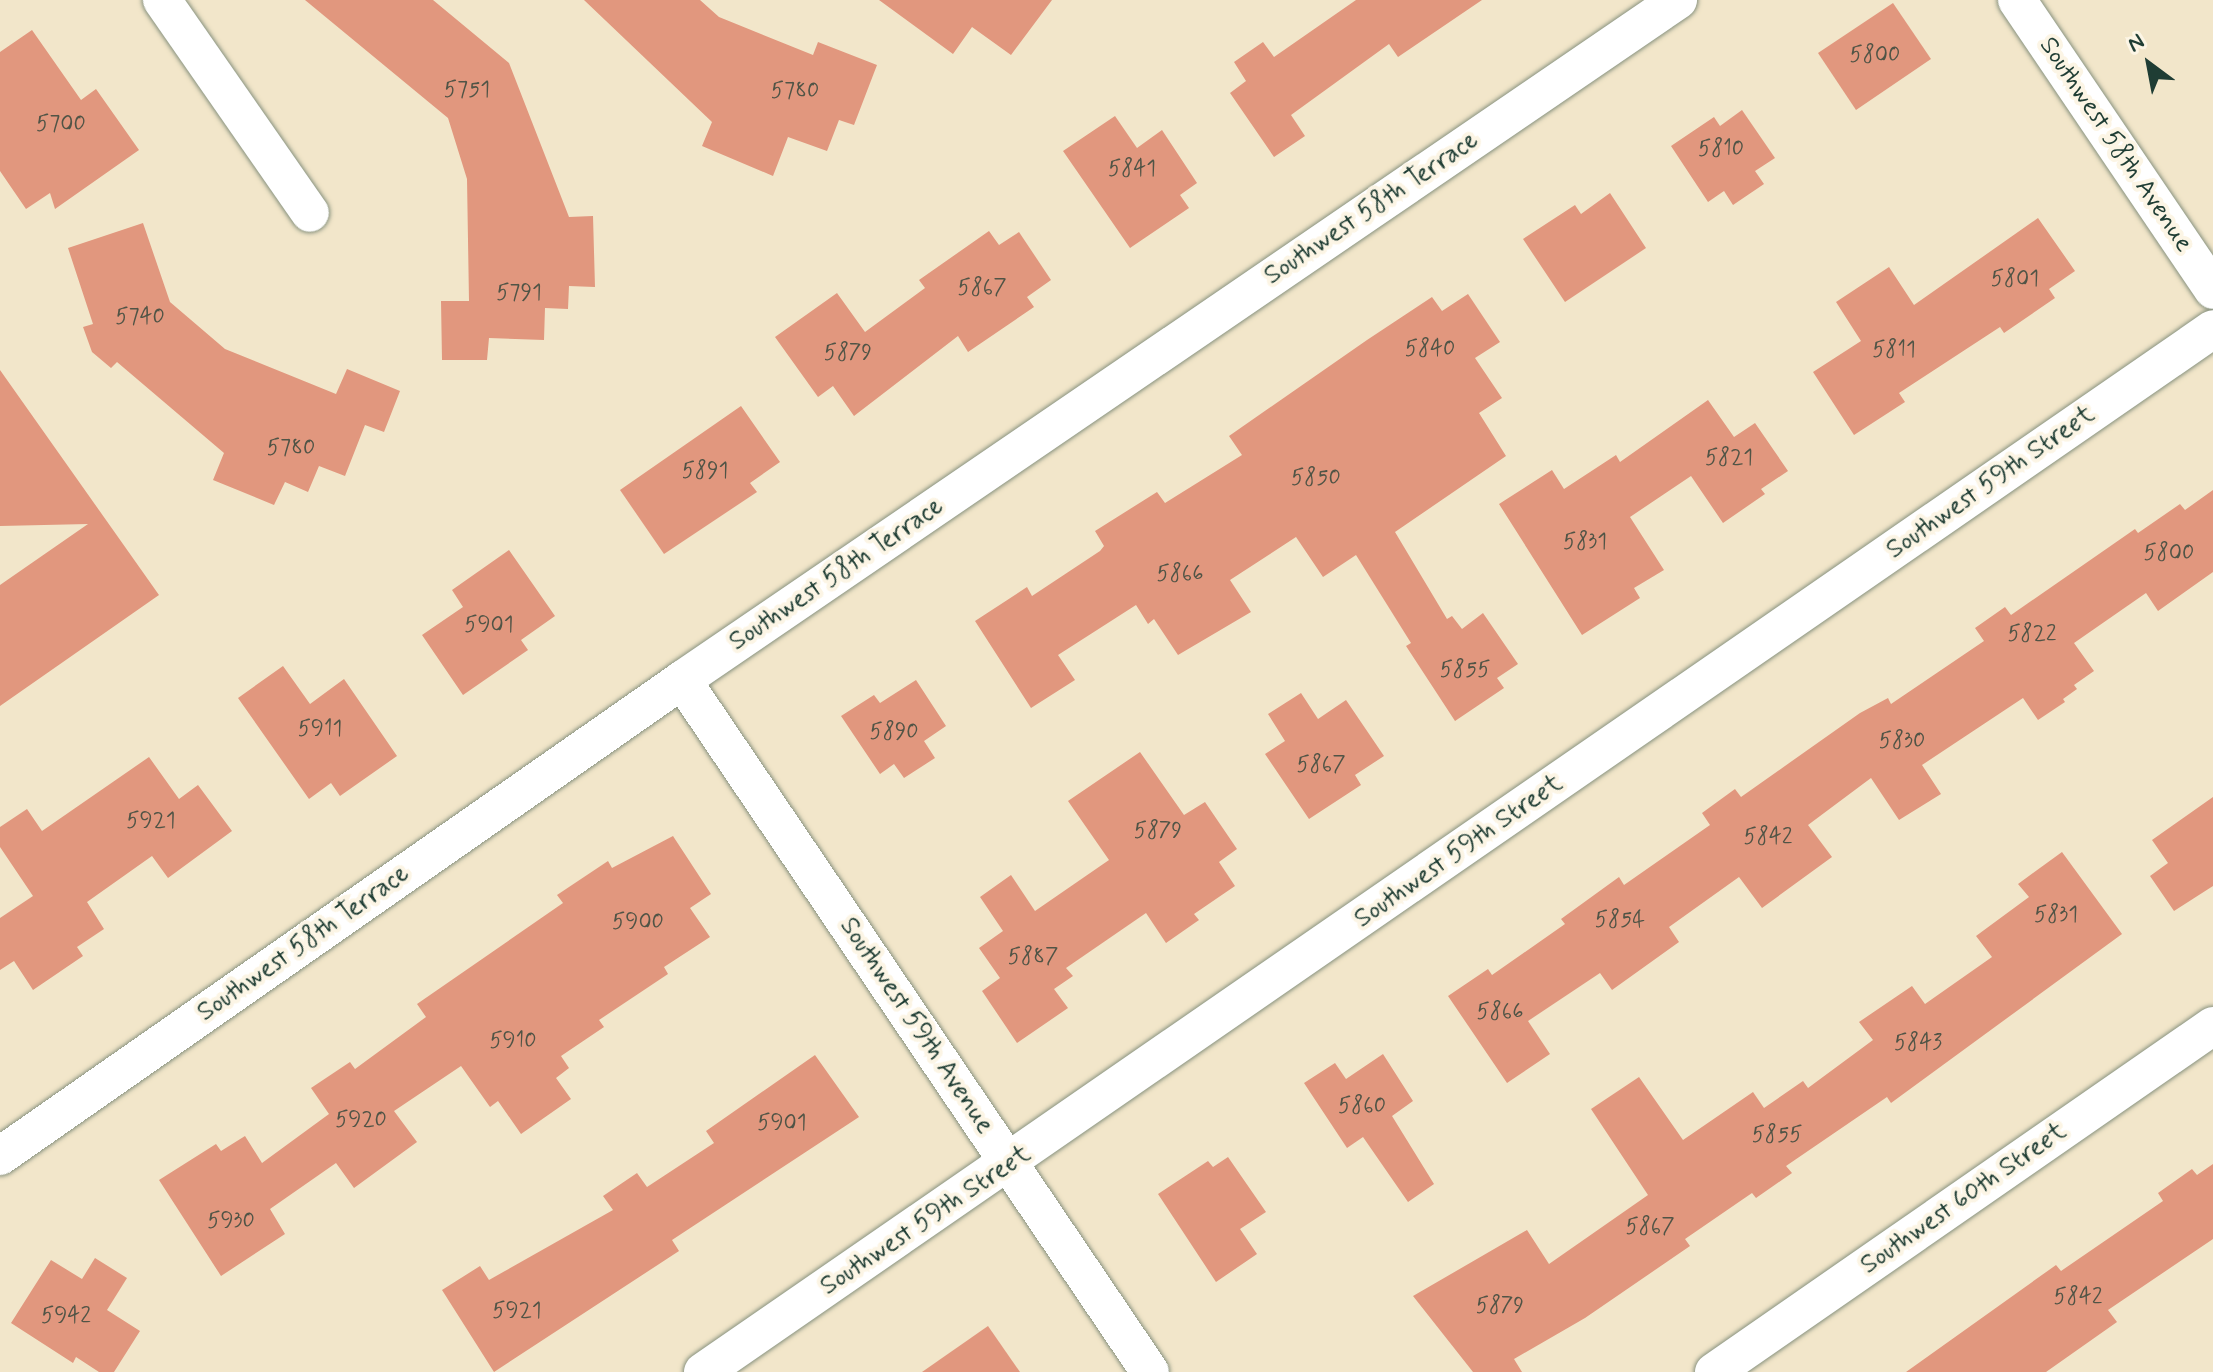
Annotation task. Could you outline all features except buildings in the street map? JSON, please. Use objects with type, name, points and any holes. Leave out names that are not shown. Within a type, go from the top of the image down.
[{"type":"street","points":[[162,0],[310,213]]},
{"type":"street","name":"Southwest 58th Terrace","points":[[0,1156],[682,680],[1678,0]]},
{"type":"street","name":"Southwest 58th Avenue","points":[[2017,0],[2213,290]]},
{"type":"street","name":"Southwest 59th Street","points":[[703,1372],[1009,1164],[2213,329]]},
{"type":"street","name":"Southwest 59th Avenue","points":[[682,680],[1150,1372]]},
{"type":"street","name":"Southwest 60th Street","points":[[1714,1372],[2213,1026]]}]
